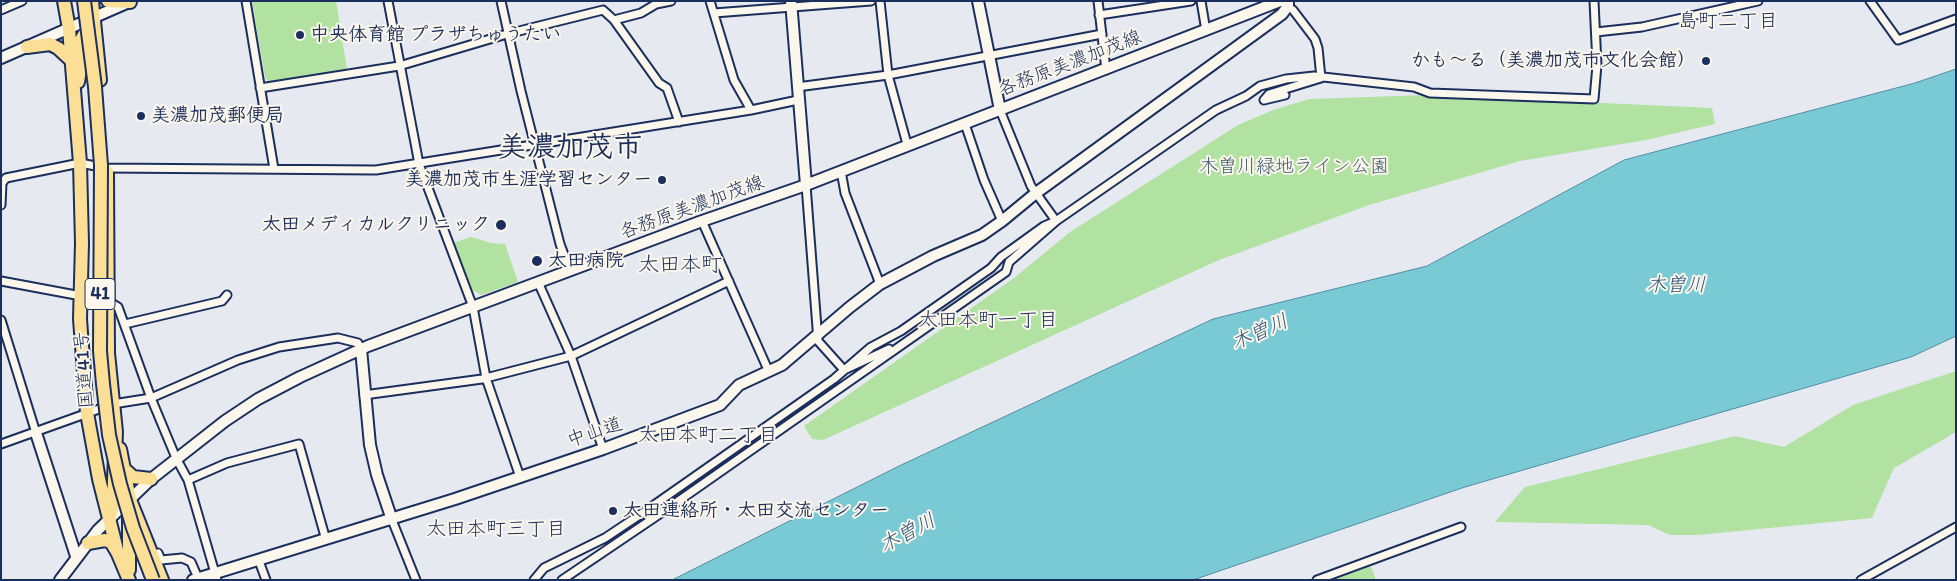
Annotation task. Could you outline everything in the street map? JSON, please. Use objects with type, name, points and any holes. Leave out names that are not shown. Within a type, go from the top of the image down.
[{"type":"highway","points":[[64,1],[69,29],[80,163],[82,364],[87,413],[99,480],[118,554]]},
{"type":"highway","points":[[69,29],[80,18],[82,1]]},
{"type":"highway","name":"国道41号","points":[[82,1],[95,87],[101,164],[100,351],[104,392],[120,484],[133,528],[155,578]]},
{"type":"highway","points":[[92,1],[106,168],[108,302],[115,315],[112,404],[130,500],[155,578]]},
{"type":"highway","points":[[108,1],[130,2]]},
{"type":"highway","points":[[76,122],[79,108],[78,86],[82,57],[81,40],[94,18]]},
{"type":"highway","points":[[27,47],[50,44],[58,48],[71,60]]},
{"type":"highway","points":[[109,518],[113,505],[116,432]]},
{"type":"highway","points":[[123,468],[134,477],[151,478]]},
{"type":"highway","points":[[130,500],[128,550],[130,580]]},
{"type":"highway","points":[[88,543],[105,540],[111,542],[130,580]]},
{"type":"street","points":[[1,10],[22,1]]},
{"type":"street","points":[[246,1],[274,169]]},
{"type":"street","points":[[388,1],[419,164],[473,307],[486,378],[520,477]]},
{"type":"street","points":[[501,1],[507,34],[560,244],[570,271]]},
{"type":"street","points":[[614,20],[641,13],[656,4],[671,1]]},
{"type":"street","points":[[710,1],[734,80],[751,110]]},
{"type":"street","points":[[714,13],[792,4],[871,1]]},
{"type":"street","points":[[880,1],[888,75],[907,144]]},
{"type":"street","points":[[978,1],[1000,110],[1031,186],[1056,221]]},
{"type":"street","points":[[1098,1],[1106,70]]},
{"type":"street","points":[[1099,15],[1192,1]]},
{"type":"street","points":[[1201,1],[1206,31]]},
{"type":"street","name":"各務原美濃加茂線","points":[[60,580],[76,556],[109,518],[151,478],[258,399],[300,377],[361,350],[538,282],[702,221],[806,185],[907,144],[1106,70],[1280,1]]},
{"type":"street","points":[[562,580],[667,509],[1006,272],[1009,262],[1056,221],[1216,110],[1246,96],[1260,86],[1286,79],[1314,76],[1388,83],[1414,87],[1430,93],[1594,98],[1597,65],[1594,1]]},
{"type":"street","points":[[1596,32],[1642,27],[1758,1]]},
{"type":"street","points":[[1870,1],[1898,40],[1956,19]]},
{"type":"street","points":[[1,58],[130,2]]},
{"type":"street","points":[[792,4],[817,335],[818,341],[844,370]]},
{"type":"street","points":[[1290,6],[1311,32],[1318,48],[1321,78]]},
{"type":"street","name":"中山道","points":[[196,579],[216,577],[259,561],[392,520],[603,449],[720,406],[739,385],[769,372],[795,355],[850,307],[880,284],[933,256],[982,235],[1002,221],[1036,193],[1282,14],[1290,6]]},
{"type":"street","points":[[260,88],[399,66],[507,34],[603,10],[614,20],[659,83],[667,88],[679,122]]},
{"type":"street","points":[[797,87],[888,75],[989,54],[1102,34]]},
{"type":"street","points":[[1286,95],[1264,100],[1269,94],[1321,78]]},
{"type":"street","points":[[1,205],[2,183],[6,178],[80,163],[106,168],[376,170],[679,122],[798,100]]},
{"type":"street","points":[[965,124],[984,180],[1002,221]]},
{"type":"street","points":[[841,170],[845,193],[880,284]]},
{"type":"street","points":[[702,221],[769,372]]},
{"type":"street","points":[[534,580],[544,568],[605,538],[644,512],[834,379],[871,347],[902,331],[991,268],[1000,257],[1044,226],[1056,221]]},
{"type":"street","points":[[1,281],[108,302]]},
{"type":"street","points":[[364,395],[486,378],[571,356],[729,281]]},
{"type":"street","points":[[538,282],[571,356],[603,449]]},
{"type":"street","points":[[125,324],[222,301],[227,295]]},
{"type":"street","points":[[115,315],[125,324],[151,398],[176,458],[188,480],[216,577]]},
{"type":"street","points":[[1,320],[76,556]]},
{"type":"street","points":[[1,444],[36,433],[112,404],[151,398],[238,360],[279,347],[338,338],[358,343],[361,350],[364,395],[373,462],[392,520],[416,580]]},
{"type":"street","points":[[844,370],[888,349],[894,349]]},
{"type":"street","points":[[188,480],[227,462],[299,444],[326,540]]},
{"type":"street","points":[[139,524],[147,531],[161,560],[182,558],[191,562],[196,579]]},
{"type":"street","points":[[1317,580],[1461,527]]},
{"type":"street","points":[[1861,580],[1956,527]]},
{"type":"street","points":[[155,578],[162,566],[182,558]]},
{"type":"street","points":[[259,561],[266,580]]},
{"type":"green space","name":"中央体育館 プラザちゅうたい","points":[[252,1],[336,1],[347,69],[269,82],[265,78]]},
{"type":"green space","name":"木曽川緑地ライン公園","points":[[1428,95],[1712,108],[1715,124],[1646,140],[1520,161],[1369,205],[1219,260],[823,440],[812,439],[804,426],[1014,278],[1070,232],[1238,125],[1273,110],[1309,99]]},
{"type":"green space","points":[[471,237],[491,243],[505,244],[518,282],[481,295],[471,289],[453,243]]},
{"type":"green space","points":[[1956,371],[1956,432],[1894,468],[1872,518],[1698,535],[1670,535],[1648,525],[1495,522],[1525,487],[1735,436],[1784,447],[1853,405]]},
{"type":"green space","points":[[1368,559],[1376,580],[1311,580],[1341,568]]},
{"type":"water","name":"木曽川","points":[[1956,69],[1956,336],[1911,357],[1465,487],[1193,580],[672,580],[899,466],[1213,319],[1427,266],[1624,160],[1915,83]]},
{"type":"place","name":"中央体育館 プラザちゅうたい","points":[[300,35]]},
{"type":"place","name":"かも～る（美濃加茂市文化会館）","points":[[1706,61]]},
{"type":"place","name":"美濃加茂郵便局","points":[[141,116]]},
{"type":"place","name":"美濃加茂市生涯学習センター","points":[[662,180]]},
{"type":"place","name":"太田メディカルクリニック","points":[[501,225]]},
{"type":"place","name":"太田病院","points":[[537,261]]},
{"type":"place","name":"太田連絡所・太田交流センター","points":[[613,511]]},
{"type":"district","name":"島町二丁目","points":[[1728,22]]},
{"type":"district","name":"美濃加茂市","points":[[570,149]]},
{"type":"district","name":"太田本町","points":[[680,266]]},
{"type":"district","name":"太田本町一丁目","points":[[988,321]]},
{"type":"district","name":"太田本町二丁目","points":[[708,436]]},
{"type":"district","name":"太田本町三丁目","points":[[496,530]]}]
